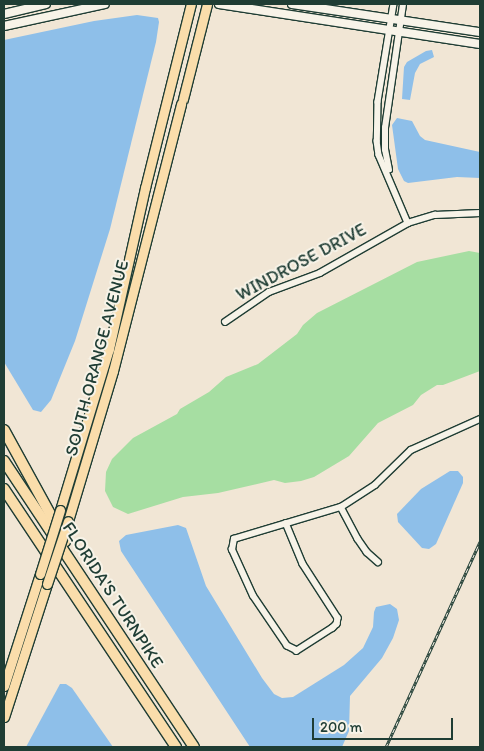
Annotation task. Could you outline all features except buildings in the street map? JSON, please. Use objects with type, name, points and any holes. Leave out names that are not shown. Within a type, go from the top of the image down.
[{"type":"highway","points":[[4,430],[63,534],[70,559]]},
{"type":"highway","name":"FLORIDA'S TURNPIKE","points":[[4,460],[194,747]]},
{"type":"highway","name":"FLORIDA'S TURNPIKE","points":[[4,489],[176,747]]},
{"type":"main road","points":[[4,14],[46,4]]},
{"type":"main road","points":[[4,26],[105,4]]},
{"type":"main road","name":"SOUTH ORANGE AVENUE","points":[[4,686],[109,350],[145,188],[191,4]]},
{"type":"main road","name":"SOUTH ORANGE AVENUE","points":[[4,716],[68,521],[113,371],[207,4]]},
{"type":"main road","points":[[219,4],[480,44]]},
{"type":"main road","points":[[292,4],[480,32]]},
{"type":"street","points":[[394,4],[378,102],[376,141],[408,223]]},
{"type":"street","points":[[390,178],[385,150],[388,104],[403,4]]},
{"type":"street","points":[[378,102],[388,104]]},
{"type":"street","name":"WINDROSE DRIVE","points":[[225,322],[269,292],[320,273],[408,223],[436,215],[480,213]]},
{"type":"street","points":[[286,524],[303,564],[338,618],[337,624],[333,628],[297,651],[292,651],[287,646],[253,596],[232,550],[234,539],[341,507],[375,485],[412,450],[480,419]]},
{"type":"street","points":[[341,507],[358,539],[367,552],[378,562]]},
{"type":"green space","points":[[469,251],[480,253],[480,371],[443,385],[437,385],[421,395],[413,405],[378,423],[349,456],[314,477],[285,483],[274,480],[218,493],[183,497],[128,514],[113,507],[105,491],[106,472],[112,459],[133,438],[177,414],[180,409],[209,392],[226,377],[258,364],[297,334],[303,325],[317,313],[417,262]]},
{"type":"water","points":[[137,15],[158,18],[159,22],[156,42],[110,229],[75,341],[51,400],[41,412],[33,410],[4,362],[4,40],[94,21]]},
{"type":"water","points":[[432,50],[434,57],[420,64],[415,73],[410,100],[402,99],[404,67],[407,62],[426,51]]},
{"type":"water","points":[[397,118],[412,121],[420,136],[425,140],[480,152],[480,178],[457,177],[408,183],[404,181],[398,169],[392,125]]},
{"type":"water","points":[[450,471],[458,471],[463,477],[463,483],[436,544],[429,549],[422,548],[398,522],[397,514],[421,489]]},
{"type":"water","points":[[178,525],[186,528],[206,586],[262,678],[274,694],[282,698],[293,697],[344,665],[363,648],[373,627],[376,607],[390,604],[397,609],[399,620],[393,638],[382,658],[350,696],[349,731],[342,747],[250,747],[121,551],[119,541],[126,535]]},
{"type":"water","points":[[60,684],[66,684],[72,688],[113,747],[26,747]]},
{"type":"railway","points":[[386,747],[480,542]]}]
